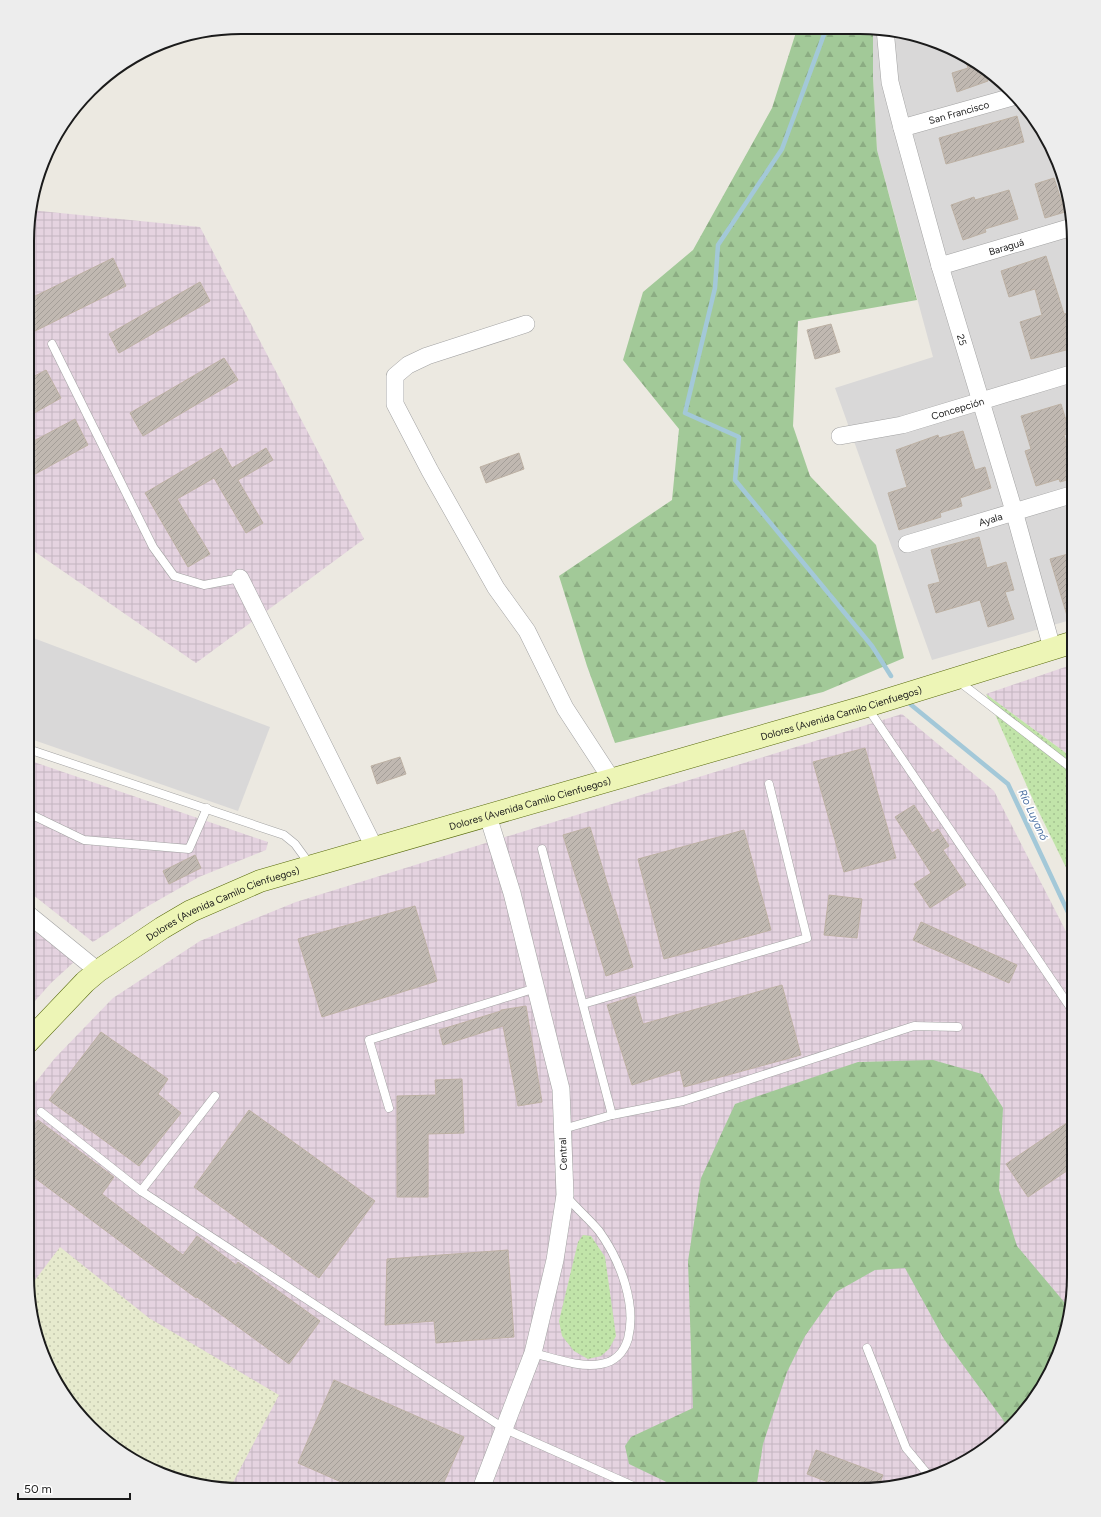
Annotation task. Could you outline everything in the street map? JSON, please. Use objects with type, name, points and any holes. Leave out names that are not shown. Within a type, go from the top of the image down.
[{"type":"main road","name":"Dolores (Avenida Camilo Cienfuegos)","points":[[34,1036],[85,982],[98,971],[162,928],[191,911],[260,881],[867,706],[1067,644]]},
{"type":"street","name":"25","points":[[886,36],[890,82],[902,128],[940,266],[1014,510],[1052,648]]},
{"type":"street","name":"San Francisco","points":[[902,128],[1009,98]]},
{"type":"street","name":"Baraguá","points":[[940,266],[1067,228]]},
{"type":"street","points":[[526,324],[427,356],[408,365],[395,376],[395,404],[430,471],[496,588],[527,631],[565,708],[612,780]]},
{"type":"street","name":"Concepción","points":[[840,436],[902,425],[1067,374]]},
{"type":"street","name":"Ayala","points":[[907,544],[1014,510],[1067,496]]},
{"type":"street","points":[[240,578],[374,847]]},
{"type":"street","name":"Central","points":[[483,1483],[505,1430],[533,1353],[555,1260],[565,1195],[561,1089],[512,893],[488,816]]},
{"type":"street","points":[[34,919],[98,971]]},
{"type":"lane","points":[[52,344],[153,547],[174,576],[204,585],[240,578]]},
{"type":"lane","points":[[954,679],[1067,765]]},
{"type":"lane","points":[[867,706],[1067,1004]]},
{"type":"lane","points":[[34,750],[284,835],[295,844],[312,866]]},
{"type":"lane","points":[[583,1004],[807,938],[769,784]]},
{"type":"lane","points":[[34,816],[84,840],[189,849],[207,808]]},
{"type":"lane","points":[[542,849],[612,1115]]},
{"type":"lane","points":[[389,1108],[370,1040],[536,988]]},
{"type":"lane","points":[[563,1129],[612,1115],[683,1102],[914,1026],[958,1026]]},
{"type":"lane","points":[[141,1191],[215,1096]]},
{"type":"lane","points":[[41,1112],[141,1191],[505,1430],[626,1483]]},
{"type":"lane","points":[[533,1353],[589,1366],[603,1364],[618,1357],[625,1349],[630,1331],[629,1293],[616,1259],[599,1231],[565,1195]]},
{"type":"lane","points":[[867,1348],[906,1448],[926,1472]]},
{"type":"shaded area","points":[[874,34],[914,41],[952,55],[997,85],[1016,104],[1046,149],[1060,187],[1067,227],[1067,621],[932,660],[835,388],[933,357],[877,150],[873,78]]},
{"type":"shaded area","points":[[36,211],[200,227],[364,539],[196,663],[34,551],[34,227]]},
{"type":"shaded area","points":[[34,638],[270,727],[238,811],[34,740]]},
{"type":"shaded area","points":[[1067,666],[1067,754],[986,694]]},
{"type":"shaded area","points":[[902,714],[994,791],[1067,933],[1067,1290],[1063,1317],[1056,1343],[1046,1368],[1032,1391],[1016,1413],[997,1432],[952,1462],[914,1476],[874,1483],[227,1483],[200,1479],[174,1472],[149,1462],[126,1448],[104,1432],[85,1413],[69,1391],[55,1368],[41,1330],[34,1290],[34,1084],[55,1058],[113,998],[200,941],[296,902]]},
{"type":"shaded area","points":[[34,762],[268,842],[266,850],[199,877],[143,909],[93,942],[34,896]]},
{"type":"shaded area","points":[[34,931],[74,962],[51,983],[34,1002]]},
{"type":"green space","points":[[795,34],[873,34],[873,78],[877,150],[917,300],[798,321],[793,426],[810,476],[876,545],[904,658],[823,692],[615,743],[587,666],[559,576],[672,500],[679,429],[623,360],[643,292],[693,250],[772,108]]},
{"type":"green space","points":[[986,694],[1067,754],[1067,870],[1034,802]]},
{"type":"green space","points":[[933,1060],[982,1074],[1003,1108],[999,1190],[1017,1246],[1065,1303],[1060,1330],[1046,1368],[1016,1413],[1005,1423],[944,1339],[905,1268],[875,1270],[836,1292],[805,1336],[787,1372],[763,1444],[757,1483],[669,1483],[629,1464],[625,1446],[631,1437],[693,1408],[688,1261],[701,1178],[735,1104],[858,1062]]},
{"type":"green space","points":[[583,1235],[591,1236],[605,1257],[616,1336],[609,1349],[601,1356],[588,1359],[574,1351],[562,1336],[559,1321],[578,1242]]},
{"type":"green space","points":[[60,1247],[149,1318],[279,1395],[233,1483],[187,1476],[149,1462],[104,1432],[85,1413],[55,1368],[45,1343],[38,1317],[34,1281]]},
{"type":"building","points":[[967,64],[987,78],[988,81],[957,92],[952,73],[968,68]]},
{"type":"building","points":[[1017,116],[1024,142],[946,164],[939,138]]},
{"type":"building","points":[[1054,178],[1065,212],[1045,218],[1035,184]]},
{"type":"building","points":[[1009,190],[1018,219],[985,229],[986,232],[963,240],[951,205],[974,197],[975,200]]},
{"type":"building","points":[[1046,256],[1064,314],[1067,313],[1067,350],[1031,359],[1020,322],[1042,315],[1035,289],[1009,297],[1001,271]]},
{"type":"building","points":[[113,258],[126,286],[34,332],[34,297]]},
{"type":"building","points":[[200,282],[210,301],[119,353],[109,334]]},
{"type":"building","points":[[831,324],[840,352],[815,359],[807,330]]},
{"type":"building","points":[[224,358],[238,380],[143,436],[130,413]]},
{"type":"building","points":[[46,370],[61,398],[34,413],[34,376]]},
{"type":"building","points":[[1061,404],[1067,423],[1067,434],[1064,435],[1067,445],[1067,480],[1060,482],[1059,479],[1036,486],[1025,451],[1031,449],[1021,416]]},
{"type":"building","points":[[75,419],[88,445],[34,475],[34,441]]},
{"type":"building","points":[[963,431],[975,470],[985,467],[991,488],[960,498],[962,506],[940,513],[941,517],[899,530],[888,493],[907,487],[896,450],[938,435],[939,438]]},
{"type":"building","points":[[221,448],[232,468],[266,448],[273,460],[238,480],[263,523],[246,533],[214,478],[177,499],[210,554],[188,567],[145,493]]},
{"type":"building","points":[[519,453],[524,469],[486,483],[480,467]]},
{"type":"building","points":[[979,537],[987,568],[1006,562],[1014,590],[1005,592],[1014,619],[988,627],[980,600],[936,613],[928,585],[940,582],[931,550]]},
{"type":"building","points":[[1067,554],[1067,616],[1050,559]]},
{"type":"building","points":[[865,748],[896,858],[844,872],[813,762]]},
{"type":"building","points":[[400,757],[406,774],[377,784],[371,766]]},
{"type":"building","points":[[914,805],[932,833],[938,829],[949,846],[943,850],[966,885],[930,908],[914,884],[931,873],[895,817]]},
{"type":"building","points":[[590,827],[633,967],[606,976],[563,835]]},
{"type":"building","points":[[744,830],[771,930],[664,959],[638,859]]},
{"type":"building","points":[[195,855],[201,868],[169,884],[163,871]]},
{"type":"building","points":[[829,895],[862,899],[857,938],[824,935]]},
{"type":"building","points":[[415,906],[437,981],[322,1017],[298,939]]},
{"type":"building","points":[[921,922],[1017,965],[1009,983],[913,940]]},
{"type":"building","points":[[782,985],[801,1055],[684,1087],[680,1070],[632,1085],[607,1005],[635,996],[643,1024]]},
{"type":"building","points":[[526,1006],[542,1102],[518,1106],[503,1026],[443,1045],[439,1030],[501,1010]]},
{"type":"building","points":[[101,1032],[168,1079],[158,1094],[181,1113],[139,1166],[49,1100]]},
{"type":"building","points":[[462,1079],[464,1133],[428,1134],[428,1197],[397,1197],[397,1096],[436,1095],[435,1080]]},
{"type":"building","points":[[249,1110],[375,1201],[319,1278],[194,1187]]},
{"type":"building","points":[[38,1120],[114,1177],[102,1194],[183,1255],[197,1236],[236,1265],[238,1262],[320,1321],[289,1364],[197,1297],[196,1298],[34,1177],[34,1125]]},
{"type":"building","points":[[1067,1123],[1067,1171],[1028,1197],[1006,1164]]},
{"type":"building","points":[[508,1250],[514,1337],[436,1343],[434,1321],[385,1325],[387,1259]]},
{"type":"building","points":[[334,1380],[464,1437],[444,1483],[343,1483],[298,1463]]},
{"type":"building","points":[[816,1450],[883,1475],[880,1482],[874,1483],[831,1483],[807,1474]]},
{"type":"waterway","points":[[824,34],[782,149],[718,245],[715,288],[685,413],[739,437],[735,480],[872,646],[891,676]]},
{"type":"waterway","name":"Río Luyanó","points":[[910,704],[1008,784],[1067,910]]}]
